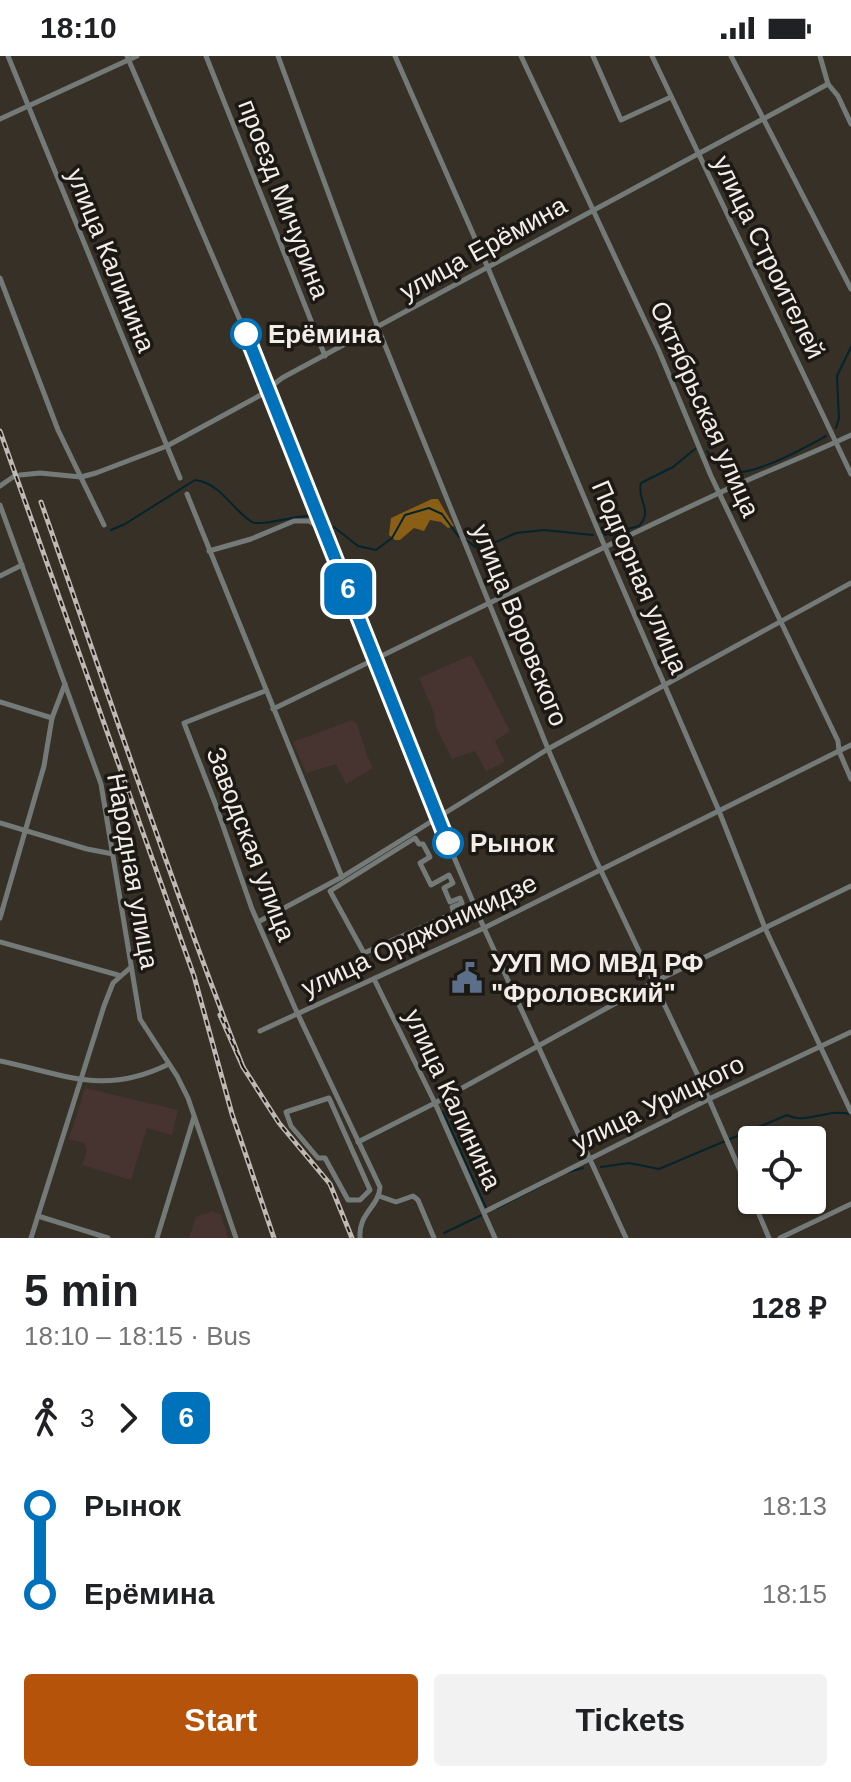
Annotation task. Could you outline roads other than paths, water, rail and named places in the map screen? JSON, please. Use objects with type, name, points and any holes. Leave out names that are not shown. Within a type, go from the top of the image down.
[{"type":"street","name":"улица Калинина","points":[[8,56],[180,478]]},
{"type":"street","points":[[0,119],[137,56]]},
{"type":"street","name":"проезд Мичурина","points":[[206,56],[325,356]]},
{"type":"street","name":"улица Воровского","points":[[278,56],[378,328],[548,749],[738,1166]]},
{"type":"street","name":"Подгорная улица","points":[[395,56],[719,811],[765,928],[851,1112]]},
{"type":"street","name":"Октябрьская улица","points":[[521,56],[659,351],[719,493],[838,741],[851,779]]},
{"type":"street","points":[[593,56],[621,120],[671,97]]},
{"type":"street","name":"улица Строителей","points":[[652,56],[851,474]]},
{"type":"street","points":[[731,56],[851,289]]},
{"type":"street","points":[[820,56],[828,84],[838,96],[851,124]]},
{"type":"street","points":[[128,58],[269,388],[437,817],[484,928],[626,1238]]},
{"type":"street","name":"улица Ерёмина","points":[[0,486],[16,476],[30,473],[81,477],[167,446],[282,378],[828,84]]},
{"type":"street","points":[[0,278],[58,430],[104,525]]},
{"type":"street","points":[[273,709],[443,628],[490,601],[719,493],[851,435]]},
{"type":"street","points":[[187,494],[342,877]]},
{"type":"street","name":"Народная улица","points":[[0,505],[101,784],[140,1019],[169,1064],[194,1115],[236,1238]]},
{"type":"street","points":[[209,551],[302,519],[326,533]]},
{"type":"street","points":[[0,576],[22,565]]},
{"type":"street","points":[[258,922],[342,877],[548,749],[851,583]]},
{"type":"street","points":[[0,918],[48,748],[52,718],[65,684]]},
{"type":"street","name":"Заводская улица","points":[[265,691],[184,723],[258,922],[380,1187],[379,1196]]},
{"type":"street","points":[[0,702],[52,718]]},
{"type":"street","name":"улица Орджоникидзе","points":[[260,1031],[484,928],[851,745]]},
{"type":"street","points":[[0,823],[113,854]]},
{"type":"street","points":[[415,838],[423,844],[430,857],[420,863],[431,885],[449,875],[453,883],[444,888],[450,902],[460,898],[462,903],[452,907],[454,913],[364,953],[330,891],[415,838]]},
{"type":"street","points":[[358,1142],[654,982],[851,886]]},
{"type":"street","points":[[0,942],[119,975]]},
{"type":"street","points":[[31,1238],[104,1006],[119,975],[130,968]]},
{"type":"street","name":"улица Калинина","points":[[374,979],[435,1103],[495,1238]]},
{"type":"street","name":"улица Урицкого","points":[[484,1212],[851,1032]]},
{"type":"street","points":[[0,1061],[109,1083],[128,1080],[169,1064]]},
{"type":"street","points":[[329,1098],[370,1190],[360,1200],[348,1200],[325,1158],[318,1158],[300,1137],[291,1126],[286,1112],[329,1098]]},
{"type":"street","points":[[157,1238],[194,1115]]},
{"type":"street","points":[[360,1238],[362,1219],[379,1196],[396,1202],[413,1196],[418,1200],[434,1238]]},
{"type":"street","points":[[780,1238],[851,1204]]},
{"type":"street","name":"улица Воровского","points":[[759,1214],[769,1238]]},
{"type":"street","points":[[38,1216],[108,1238]]},
{"type":"waterway","points":[[836,428],[839,418],[837,376],[851,347]]},
{"type":"waterway","points":[[707,451],[724,470],[746,471],[775,462],[826,436]]},
{"type":"waterway","points":[[605,535],[639,526],[645,515],[641,483],[673,467],[695,449]]},
{"type":"waterway","points":[[111,530],[195,480],[219,491],[252,522],[309,516]]},
{"type":"waterway","points":[[334,527],[358,546],[376,550],[392,538],[405,515],[429,508],[442,514],[459,537]]},
{"type":"waterway","points":[[465,539],[475,547],[483,548],[516,533],[544,530],[593,535]]},
{"type":"waterway","points":[[443,1112],[487,1210]]},
{"type":"waterway","points":[[601,1167],[629,1163],[659,1169],[787,1115],[802,1118],[833,1113],[850,1114]]},
{"type":"waterway","points":[[568,1172],[583,1168]]},
{"type":"waterway","points":[[497,1208],[548,1182]]},
{"type":"waterway","points":[[444,1233],[484,1214]]},
{"type":"railway","points":[[0,431],[194,976],[232,1114],[274,1238]]},
{"type":"railway","points":[[41,502],[164,856],[243,1067],[220,1015]]},
{"type":"railway","points":[[243,1067],[279,1123],[330,1184],[352,1238]]},
{"type":"place","name":"Ерёмина","points":[[246,334]]},
{"type":"place","name":"Рынок","points":[[448,843]]},
{"type":"place","name":"УУП МО МВД РФ \"Фроловский\"","points":[[467,978]]}]
